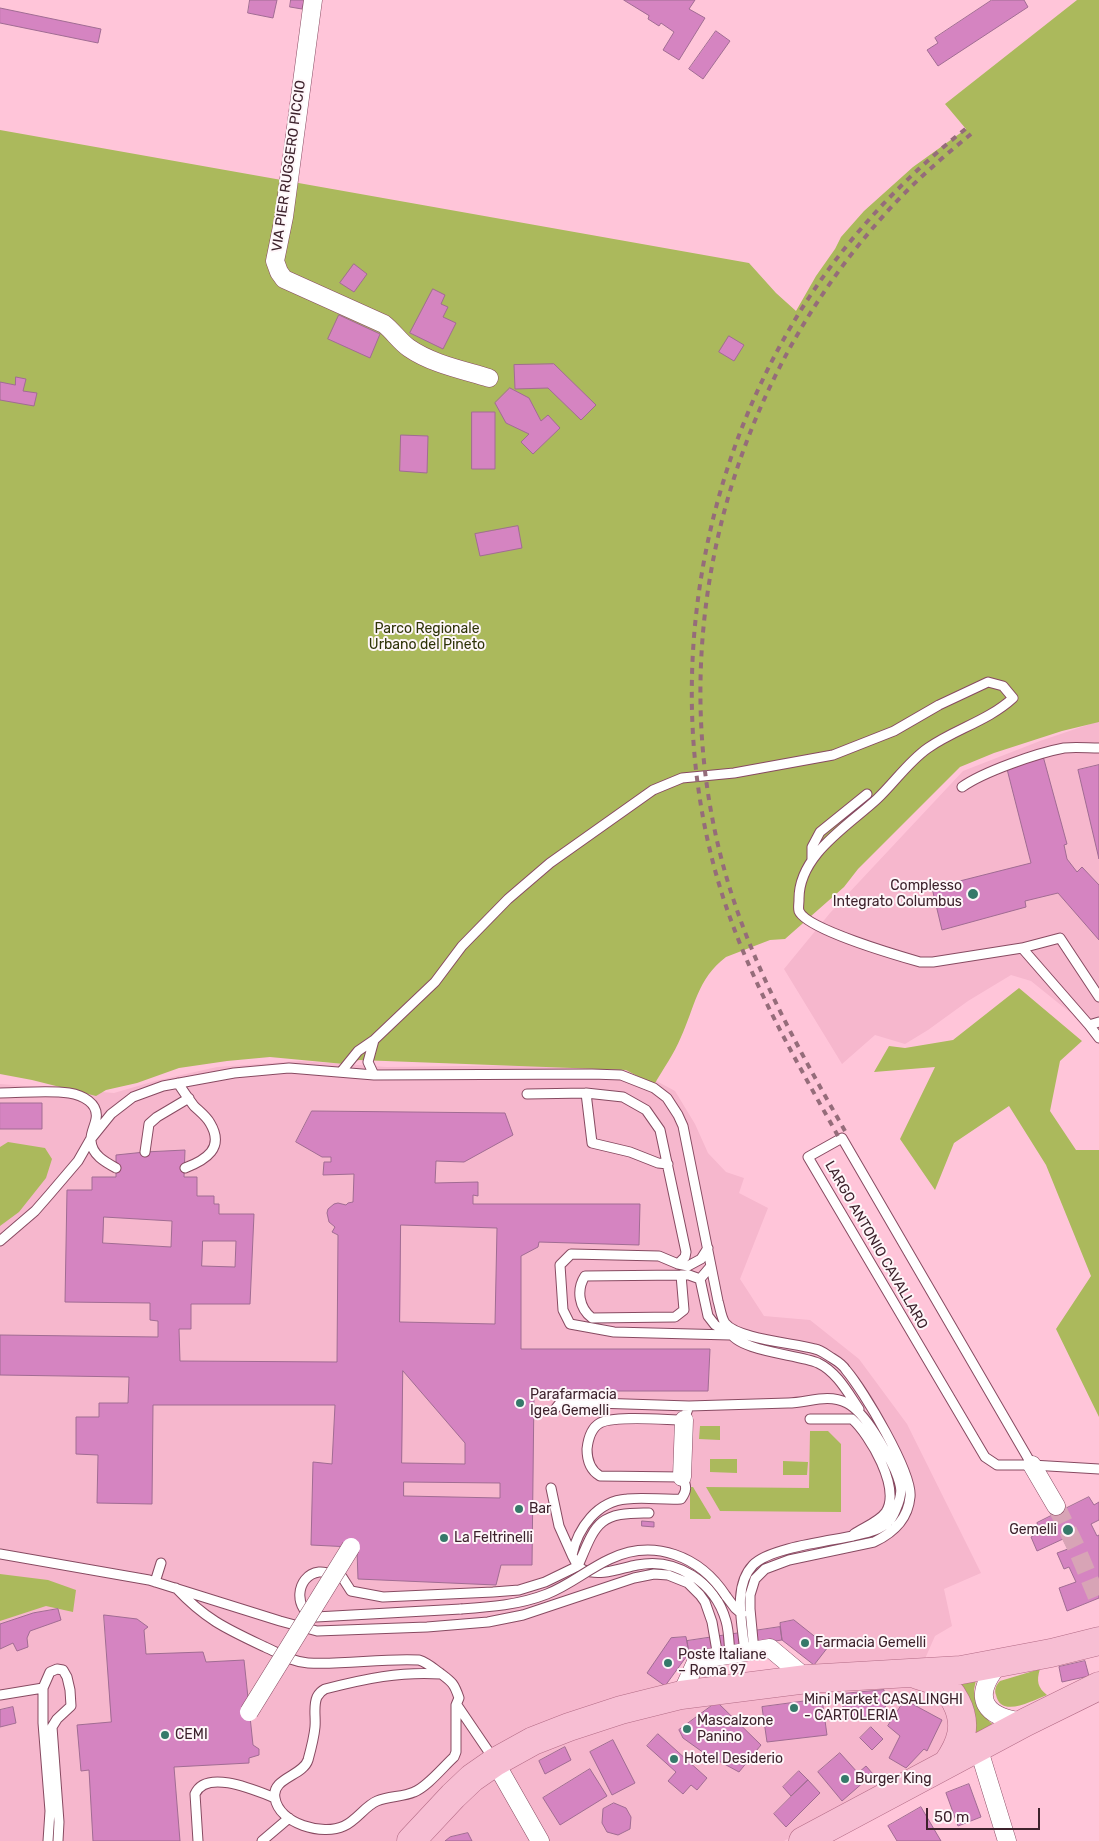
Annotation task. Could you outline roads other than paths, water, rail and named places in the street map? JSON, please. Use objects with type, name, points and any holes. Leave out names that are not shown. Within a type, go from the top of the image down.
[{"type":"main road","points":[[410,1841],[472,1778],[495,1762],[533,1741],[621,1710],[681,1695],[807,1679],[961,1670],[999,1664],[1099,1641]]},
{"type":"main road","points":[[914,1674],[943,1685],[953,1697],[959,1709],[963,1724],[961,1739],[947,1764]]},
{"type":"main road","points":[[803,1841],[1026,1722],[1099,1686]]},
{"type":"street","name":"VIA PIER RUGGERO PICCIO","points":[[313,0],[284,217],[275,261],[279,272],[284,279],[384,324],[406,347],[422,357],[489,378]]},
{"type":"street","points":[[682,1477],[687,1413]]},
{"type":"street","points":[[1032,1465],[1056,1506]]},
{"type":"street","points":[[249,1712],[351,1547]]},
{"type":"street","points":[[681,1695],[697,1660],[770,1648],[807,1679]]},
{"type":"street","points":[[999,1664],[986,1683],[984,1694],[986,1704],[1002,1718],[1026,1722]]},
{"type":"street","points":[[978,1748],[1007,1841]]},
{"type":"street","points":[[495,1762],[540,1841]]},
{"type":"lane","points":[[341,1072],[358,1051],[374,1040],[435,982],[462,946],[508,899],[550,863],[653,790],[682,778],[734,773],[833,755],[894,731],[939,705],[988,682],[1003,686],[1013,698],[1000,710],[928,748],[878,798],[819,851],[799,888],[799,912],[806,920],[834,934],[899,956],[927,963],[1022,948],[1060,938],[1099,998]]},
{"type":"lane","points":[[962,787],[984,774],[1048,752],[1066,748],[1099,748]]},
{"type":"lane","points":[[811,863],[812,847],[820,832],[868,794]]},
{"type":"lane","points":[[1022,948],[1099,1038]]},
{"type":"lane","points":[[1089,1026],[1099,1022]]},
{"type":"lane","points":[[374,1040],[368,1062],[374,1074]]},
{"type":"lane","points":[[0,1241],[45,1200],[78,1161],[90,1140],[111,1114],[133,1097],[163,1086],[265,1070],[290,1068],[374,1074],[621,1075],[654,1088],[667,1098],[683,1126],[718,1301],[730,1334]]},
{"type":"lane","points":[[178,1083],[210,1123],[216,1141],[211,1154],[202,1162],[185,1168]]},
{"type":"lane","points":[[0,1093],[69,1093],[86,1098],[92,1103],[97,1116],[90,1140],[94,1151],[102,1160],[116,1168]]},
{"type":"lane","points":[[528,1094],[586,1093],[623,1097],[646,1110],[660,1130],[668,1164],[686,1252],[685,1257],[678,1264]]},
{"type":"lane","points":[[586,1093],[592,1143],[630,1152],[658,1163],[668,1164]]},
{"type":"lane","points":[[145,1152],[149,1124],[157,1116],[189,1098]]},
{"type":"lane","name":"LARGO ANTONIO CAVALLARO","points":[[842,1138],[1032,1465],[996,1465],[985,1457],[808,1157],[842,1138]]},
{"type":"lane","points":[[708,1248],[701,1259],[688,1266],[659,1256],[571,1254],[560,1265],[562,1310],[570,1324],[614,1332],[730,1334]]},
{"type":"lane","points":[[700,1279],[711,1266]]},
{"type":"lane","points":[[681,1275],[684,1310],[675,1318],[592,1318],[584,1312],[580,1302],[581,1282],[585,1276],[681,1275],[689,1275],[700,1279]]},
{"type":"lane","points":[[700,1279],[708,1316],[715,1325],[740,1343],[818,1363],[838,1379],[893,1466],[900,1482],[902,1495],[889,1522],[874,1531],[766,1555],[748,1570],[744,1579],[741,1589],[746,1611]]},
{"type":"lane","points":[[725,1322],[736,1332],[817,1349],[845,1368],[874,1412],[896,1452],[908,1481],[910,1495],[908,1510],[901,1522],[887,1536],[874,1542],[789,1560],[765,1569],[753,1584],[737,1654]]},
{"type":"lane","points":[[572,1555],[576,1542],[592,1514],[607,1504],[626,1499],[681,1499],[686,1492],[686,1484],[682,1477],[600,1476],[592,1469],[587,1447],[593,1430],[599,1423],[618,1419],[791,1403],[811,1399],[832,1399],[848,1404],[864,1418]]},
{"type":"lane","points":[[556,1408],[560,1403],[565,1402],[687,1413]]},
{"type":"lane","points":[[810,1419],[852,1419],[860,1426],[868,1438],[886,1474],[891,1500],[886,1511],[882,1517],[852,1536]]},
{"type":"lane","points":[[1032,1465],[1099,1469]]},
{"type":"lane","points":[[551,1488],[560,1526],[578,1566],[586,1571],[602,1572],[658,1563],[679,1568],[705,1584],[716,1599],[737,1654]]},
{"type":"lane","points":[[649,1513],[614,1515],[598,1525],[578,1566],[546,1582],[519,1590],[382,1597],[351,1590],[342,1577],[317,1572],[306,1578],[299,1593],[303,1608],[314,1617],[504,1605],[534,1598],[562,1587],[611,1558],[627,1552],[643,1550],[665,1551],[689,1560],[708,1573],[726,1596],[746,1611]]},
{"type":"lane","points":[[0,1554],[156,1582],[318,1631],[427,1627],[488,1622],[524,1615],[634,1578],[661,1574],[674,1576],[688,1583],[700,1595],[709,1613],[737,1654]]},
{"type":"lane","points":[[156,1582],[161,1563]]},
{"type":"lane","points":[[176,1588],[192,1605],[206,1616],[236,1634],[292,1660],[307,1663],[419,1660],[449,1678],[456,1690],[460,1698],[456,1705],[457,1746],[455,1754],[418,1791],[377,1801],[350,1823],[338,1828],[320,1830],[310,1828],[298,1823],[280,1810],[275,1798],[275,1791],[278,1785],[306,1765],[313,1738],[316,1699],[321,1691],[374,1677],[417,1673],[441,1674]]},
{"type":"lane","points":[[726,1621],[746,1611]]},
{"type":"lane","points":[[48,1841],[50,1811],[43,1723],[43,1688],[50,1672],[57,1669],[64,1670],[67,1677],[71,1706],[57,1719],[52,1727],[59,1822],[58,1841]]},
{"type":"lane","points":[[0,1695],[43,1688]]},
{"type":"lane","points":[[456,1705],[495,1762]]},
{"type":"lane","points":[[198,1841],[195,1794],[202,1785],[233,1783],[275,1798]]},
{"type":"lane","points":[[262,1841],[290,1818]]},
{"type":"tunnel","points":[[1056,1506],[1099,1602]]},
{"type":"railway","points":[[838,1136],[774,1019],[746,959],[723,897],[704,821],[694,743],[692,665],[700,586],[716,509],[739,434],[771,363],[810,296],[844,249],[882,205],[945,145],[968,127]]},
{"type":"railway","points":[[845,1131],[794,1039],[764,976],[750,945],[727,879],[708,793],[701,705],[704,618],[719,531],[744,448],[780,367],[824,292],[878,222],[946,154],[971,134]]},
{"type":"place","name":"Complesso Integrato Columbus","points":[[973,894]]},
{"type":"place","name":"Parafarmacia Igea Gemelli","points":[[520,1403]]},
{"type":"place","name":"Bar","points":[[519,1509]]},
{"type":"place","name":"Gemelli","points":[[1068,1530]]},
{"type":"place","name":"La Feltrinelli","points":[[444,1538]]},
{"type":"place","name":"Farmacia Gemelli","points":[[805,1643]]},
{"type":"place","name":"Poste Italiane – Roma 97","points":[[668,1663]]},
{"type":"place","name":"Mini Market CASALINGHI - CARTOLERIA","points":[[794,1708]]},
{"type":"place","name":"Mascalzone Panino","points":[[687,1729]]},
{"type":"place","name":"CEMI","points":[[165,1735]]},
{"type":"place","name":"Hotel Desiderio","points":[[674,1759]]},
{"type":"place","name":"Burger King","points":[[845,1779]]},
{"type":"park label","name":"Parco Regionale Urbano del Pineto","points":[[427,638]]}]
